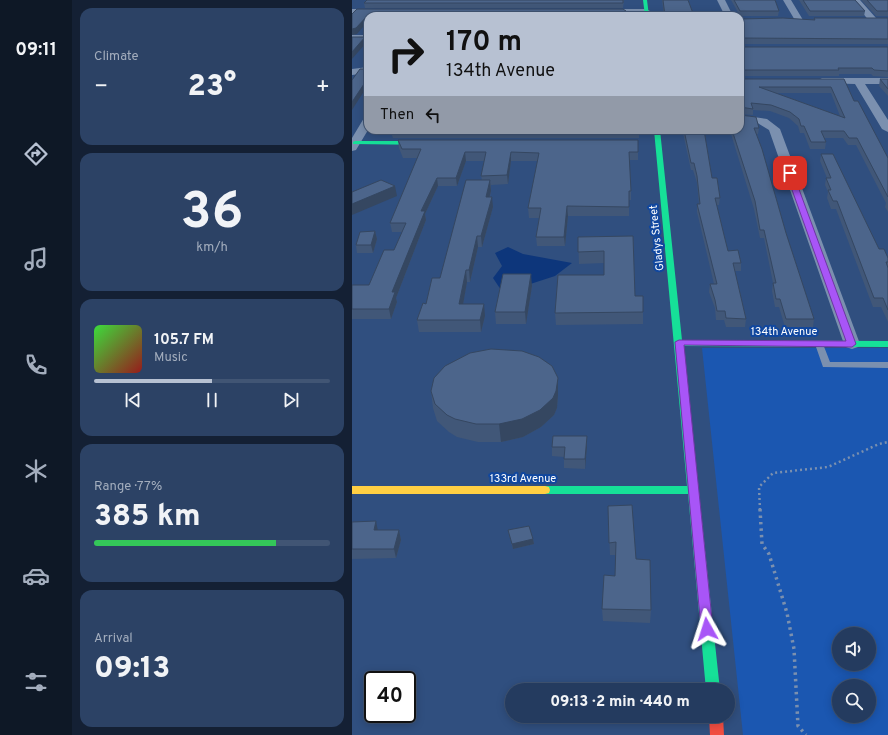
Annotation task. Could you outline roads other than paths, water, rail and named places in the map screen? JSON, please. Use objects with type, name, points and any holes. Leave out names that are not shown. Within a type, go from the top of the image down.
[{"type":"street","points":[[645,0],[647,12]]},
{"type":"street","points":[[722,0],[727,12]]},
{"type":"street","points":[[787,0],[799,20]]},
{"type":"street","points":[[856,0],[876,20],[858,20]]},
{"type":"street","points":[[352,11],[390,11]]},
{"type":"street","points":[[592,11],[610,12]]},
{"type":"street","points":[[352,38],[364,38]]},
{"type":"street","points":[[352,72],[364,70]]},
{"type":"street","points":[[811,81],[888,81]]},
{"type":"street","points":[[858,81],[888,129]]},
{"type":"street","points":[[744,118],[760,120],[769,124],[774,129],[852,344]]},
{"type":"street","points":[[354,145],[364,127]]},
{"type":"street","name":"Gladys Street","points":[[656,134],[654,143],[679,342],[712,683]]},
{"type":"street","points":[[354,145],[435,143]]},
{"type":"street","name":"134th Avenue","points":[[679,342],[888,344]]},
{"type":"street","name":"133rd Avenue","points":[[352,490],[693,490]]},
{"type":"street","points":[[717,723],[718,735]]},
{"type":"lane","points":[[818,344],[826,365],[888,365]]}]
